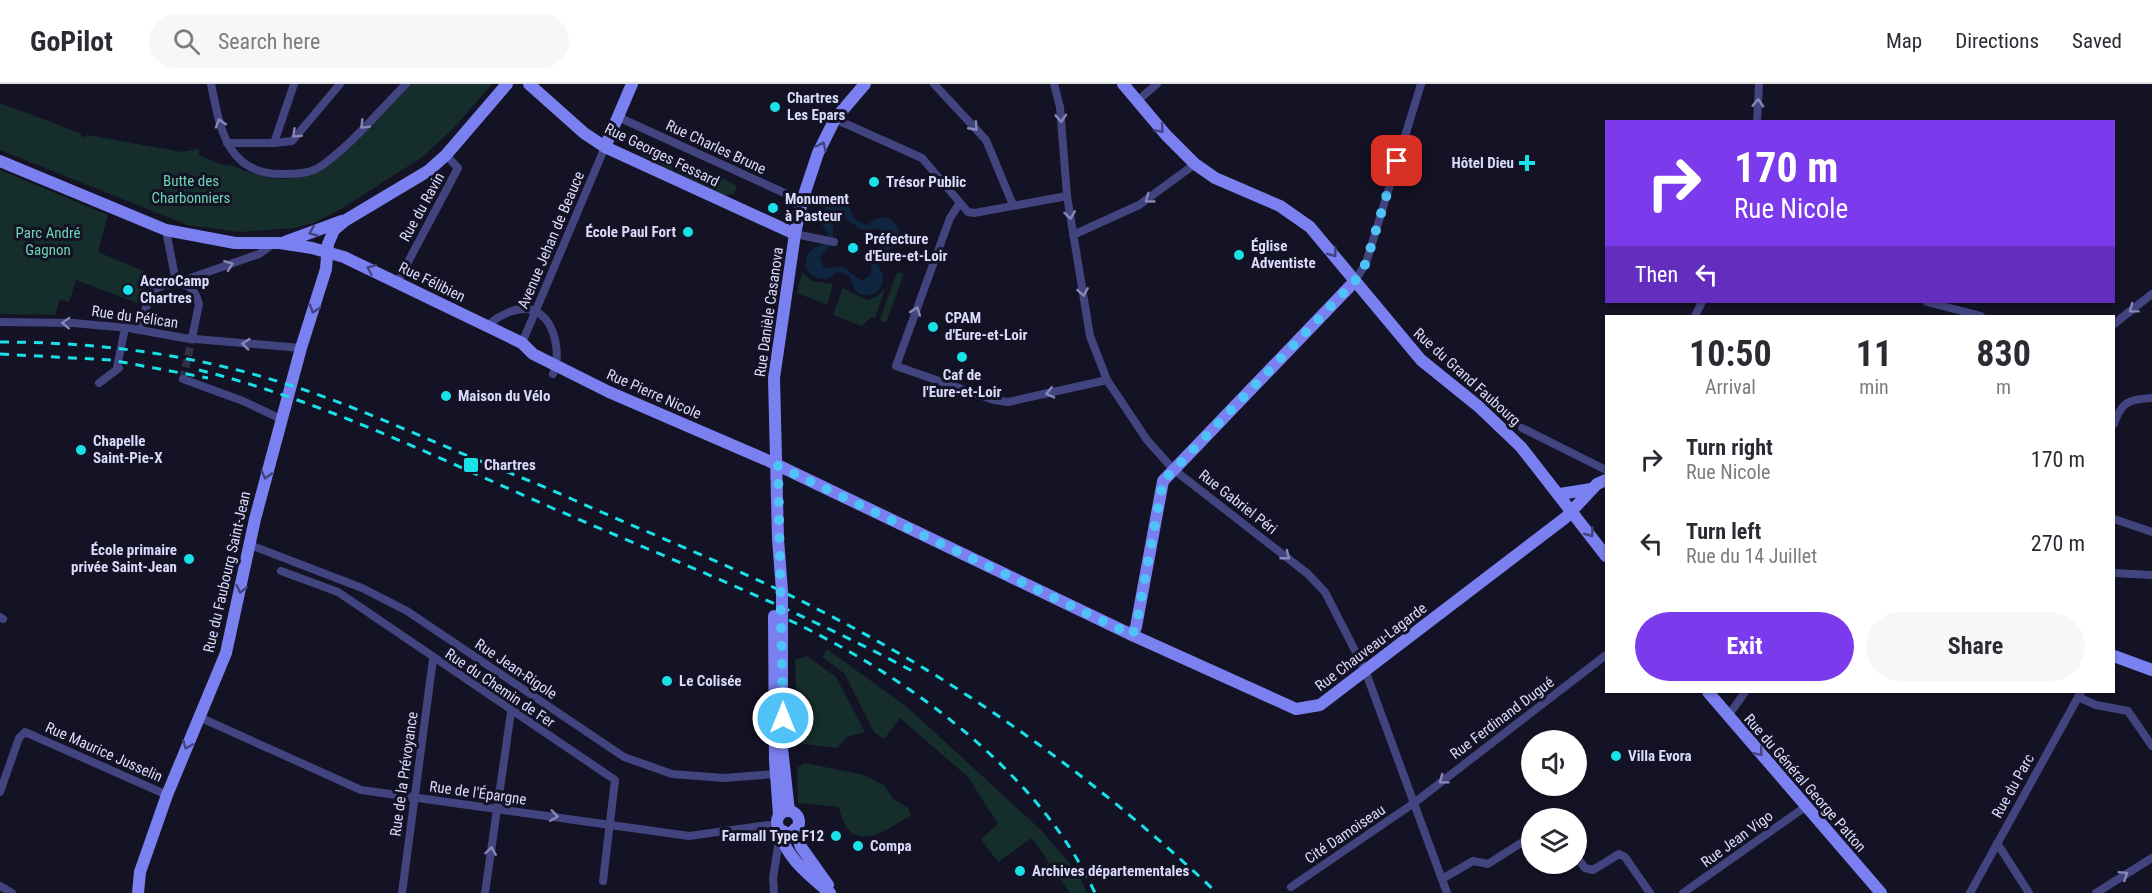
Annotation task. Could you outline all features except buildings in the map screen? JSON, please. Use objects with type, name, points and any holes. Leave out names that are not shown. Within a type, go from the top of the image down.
[{"type":"main road","points":[[0,161],[166,230],[235,243],[277,244],[346,220],[428,171],[446,155],[507,84]]},
{"type":"main road","name":"Rue Georges Fessard","points":[[529,84],[584,133],[605,147],[795,234]]},
{"type":"main road","points":[[605,147],[632,84]]},
{"type":"main road","name":"Rue Danièle Casanova","points":[[781,824],[775,774],[774,616],[778,538],[778,466],[774,378],[802,201],[818,153],[836,119],[865,84]]},
{"type":"main road","name":"Rue du Grand Faubourg","points":[[1123,84],[1166,135],[1195,164],[1215,178],[1280,206],[1310,227],[1327,244],[1421,360],[1506,432],[1573,511]]},
{"type":"main road","name":"Rue du Faubourg Saint-Jean","points":[[138,893],[140,872],[167,795],[226,652],[281,419],[326,269],[334,230],[346,220]]},
{"type":"main road","name":"Rue Félibien","points":[[277,244],[328,252],[397,281],[522,343]]},
{"type":"main road","points":[[1132,635],[1136,627],[1161,487],[1173,469],[1355,281]]},
{"type":"main road","name":"Rue Pierre Nicole","points":[[522,343],[555,370],[778,466],[1132,635]]},
{"type":"main road","points":[[1560,494],[1591,489],[1605,481]]},
{"type":"main road","name":"Rue Chauveau-Lagarde","points":[[1132,635],[1296,710],[1320,705],[1573,511],[1591,489]]},
{"type":"main road","points":[[1573,511],[1605,555]]},
{"type":"main road","name":"Rue Danièle Casanova","points":[[778,538],[782,591],[781,824]]},
{"type":"main road","points":[[2115,656],[2152,670]]},
{"type":"main road","name":"Rue du Général George Patton","points":[[1709,693],[1881,893]]},
{"type":"main road","points":[[781,824],[783,842],[801,867],[832,893]]},
{"type":"street","points":[[211,84],[227,143],[236,159],[270,174],[311,171],[324,165],[406,84]]},
{"type":"street","points":[[274,143],[294,84]]},
{"type":"street","points":[[227,143],[292,141],[340,84]]},
{"type":"street","points":[[934,84],[986,140],[1013,206]]},
{"type":"street","name":"Rue Gabriel Péri","points":[[1054,84],[1060,107],[1067,196],[1090,336],[1107,380],[1147,440],[1173,469],[1308,574],[1325,592],[1365,670],[1447,893]]},
{"type":"street","points":[[1137,101],[1156,84]]},
{"type":"street","points":[[1355,281],[1366,263],[1420,84]]},
{"type":"street","points":[[1756,120],[1759,84]]},
{"type":"street","name":"Rue Charles Brune","points":[[618,117],[802,201]]},
{"type":"street","points":[[836,119],[922,158],[960,203],[974,213],[1067,196]]},
{"type":"street","name":"Avenue Jehan de Beauce","points":[[522,343],[605,147]]},
{"type":"street","name":"Rue du Ravin","points":[[401,275],[458,168],[446,155]]},
{"type":"street","points":[[1073,235],[1139,205],[1195,164]]},
{"type":"street","points":[[960,203],[950,218],[896,366],[994,400],[1008,402],[1107,380]]},
{"type":"street","points":[[166,230],[179,282]]},
{"type":"street","points":[[795,234],[830,241]]},
{"type":"street","points":[[139,330],[151,291],[260,254],[277,244]]},
{"type":"street","points":[[179,282],[190,285],[199,304],[192,338]]},
{"type":"street","points":[[2115,323],[2152,294]]},
{"type":"street","points":[[1930,303],[1977,315]]},
{"type":"street","points":[[1940,306],[1941,315]]},
{"type":"street","points":[[487,326],[504,314],[522,310],[535,311],[543,318],[555,340],[555,370]]},
{"type":"street","name":"Rue du Pélican","points":[[0,322],[73,323],[192,338],[301,348]]},
{"type":"street","points":[[99,383],[116,373],[119,368],[117,367],[125,328]]},
{"type":"street","points":[[183,379],[243,401],[281,419]]},
{"type":"street","points":[[2115,421],[2119,409],[2128,401],[2152,398]]},
{"type":"street","points":[[1522,429],[1605,470]]},
{"type":"street","points":[[2115,519],[2152,532]]},
{"type":"street","name":"Rue Jean-Rigole","points":[[250,545],[362,588],[407,611],[624,757],[672,774],[724,778],[775,774]]},
{"type":"street","name":"Rue du Chemin de Fer","points":[[281,571],[338,592],[433,659],[615,780],[603,881]]},
{"type":"street","points":[[2115,573],[2152,575]]},
{"type":"street","name":"Rue Ferdinand Dugué","points":[[1414,803],[1605,656]]},
{"type":"street","name":"Rue de la Prévoyance","points":[[402,893],[433,659]]},
{"type":"street","points":[[1728,716],[1744,693]]},
{"type":"street","points":[[2079,694],[2096,705],[2128,711],[2152,746]]},
{"type":"street","name":"Rue du Parc","points":[[1970,893],[2079,694]]},
{"type":"street","points":[[485,893],[511,711]]},
{"type":"street","name":"Rue de l'Épargne","points":[[199,717],[361,790],[689,836],[781,824]]},
{"type":"street","name":"Rue Maurice Jusselin","points":[[0,792],[19,738],[25,732],[167,795]]},
{"type":"street","name":"Cité Damoiseau","points":[[1292,887],[1414,803]]},
{"type":"street","name":"Rue Jean Vigo","points":[[1683,893],[1805,807]]},
{"type":"street","points":[[774,893],[775,863],[781,824]]},
{"type":"street","points":[[1442,879],[1473,861],[1488,864],[1521,843]]},
{"type":"street","points":[[1997,843],[2029,893]]},
{"type":"street","points":[[1587,868],[1593,870],[1619,854],[1624,857],[1650,893]]},
{"type":"street","points":[[2096,893],[2152,858]]},
{"type":"street","points":[[0,886],[12,893]]},
{"type":"green space","name":"Butte des Charbonniers","points":[[408,84],[492,84],[452,130],[421,158],[341,209],[316,222],[294,228],[240,232],[187,225],[0,150],[0,103],[80,133],[82,138],[87,135],[182,152],[199,149],[199,155],[226,166],[229,164],[267,177],[282,179],[296,177],[323,165]]},
{"type":"green space","points":[[646,144],[679,160],[674,171],[641,155]]},
{"type":"green space","points":[[682,161],[712,172],[737,186],[734,194],[723,195],[677,172]]},
{"type":"green space","name":"Parc André Gagnon","points":[[0,170],[108,215],[98,252],[148,273],[137,303],[76,280],[69,302],[60,299],[55,315],[0,314]]},
{"type":"green space","points":[[802,272],[812,281],[833,284],[827,305],[797,293]]},
{"type":"green space","points":[[897,272],[904,274],[886,323],[880,320]]},
{"type":"green space","points":[[843,288],[867,300],[876,297],[885,289],[875,318],[871,317],[862,326],[833,315]]},
{"type":"green space","points":[[827,649],[907,707],[1041,830],[1077,872],[1087,893],[1070,893],[1032,838],[998,862],[981,839],[998,824],[968,777],[900,718],[884,739],[874,732],[844,673],[822,657]]},
{"type":"green space","points":[[807,656],[836,677],[865,732],[847,737],[837,748],[803,744],[798,737],[795,660]]},
{"type":"green space","points":[[805,763],[864,775],[885,786],[893,799],[908,808],[911,815],[879,833],[859,836],[851,832],[844,822],[839,807],[798,803],[797,768]]},
{"type":"water","points":[[837,202],[848,205],[855,220],[868,225],[877,218],[885,217],[897,227],[898,242],[891,248],[880,251],[876,264],[883,277],[880,289],[875,293],[863,295],[855,291],[850,276],[837,272],[829,278],[821,279],[813,276],[806,268],[809,252],[823,245],[828,233],[821,219],[824,210]],"holes":[[[843,216],[861,230],[879,229],[884,239],[872,252],[871,275],[862,281],[842,266],[824,268],[820,257],[833,242],[833,221]]]},
{"type":"tunnel","points":[[183,379],[192,338]]},
{"type":"railway","points":[[0,342],[72,344],[179,357],[283,383],[379,418],[731,568],[877,641],[980,704],[1079,774],[1126,812],[1217,893]]},
{"type":"railway","points":[[0,354],[111,360],[208,378]]},
{"type":"railway","points":[[199,370],[289,397],[377,431],[780,606],[914,672]]},
{"type":"railway","points":[[789,620],[879,669],[923,699],[965,732],[1005,768],[1040,807],[1071,849],[1095,893]]},
{"type":"place","name":"Chartres Les Epars","points":[[775,107]]},
{"type":"place","name":"Hôtel Dieu","points":[[1527,163]]},
{"type":"place","name":"Trésor Public","points":[[874,182]]},
{"type":"place","name":"Monument à Pasteur","points":[[773,208]]},
{"type":"place","name":"École Paul Fort","points":[[688,232]]},
{"type":"place","name":"Préfecture d'Eure-et-Loir","points":[[853,248]]},
{"type":"place","name":"Église Adventiste","points":[[1239,255]]},
{"type":"place","name":"AccroCamp Chartres","points":[[128,290]]},
{"type":"place","name":"CPAM d'Eure-et-Loir","points":[[933,327]]},
{"type":"place","name":"Caf de l'Eure-et-Loir","points":[[962,357]]},
{"type":"place","name":"Maison du Vélo","points":[[446,396]]},
{"type":"place","name":"Chapelle Saint-Pie-X","points":[[81,450]]},
{"type":"place","name":"Chartres","points":[[471,465]]},
{"type":"place","name":"École primaire privée Saint-Jean","points":[[189,559]]},
{"type":"place","name":"Le Colisée","points":[[667,681]]},
{"type":"place","name":"Villa Evora","points":[[1616,756]]},
{"type":"place","name":"Farmall Type F12","points":[[836,836]]},
{"type":"place","name":"Compa","points":[[858,846]]},
{"type":"place","name":"Archives départementales","points":[[1020,871]]},
{"type":"route","points":[[783,718],[778,466],[1132,635],[1136,627],[1163,481],[1355,281],[1366,263],[1397,161]]}]
